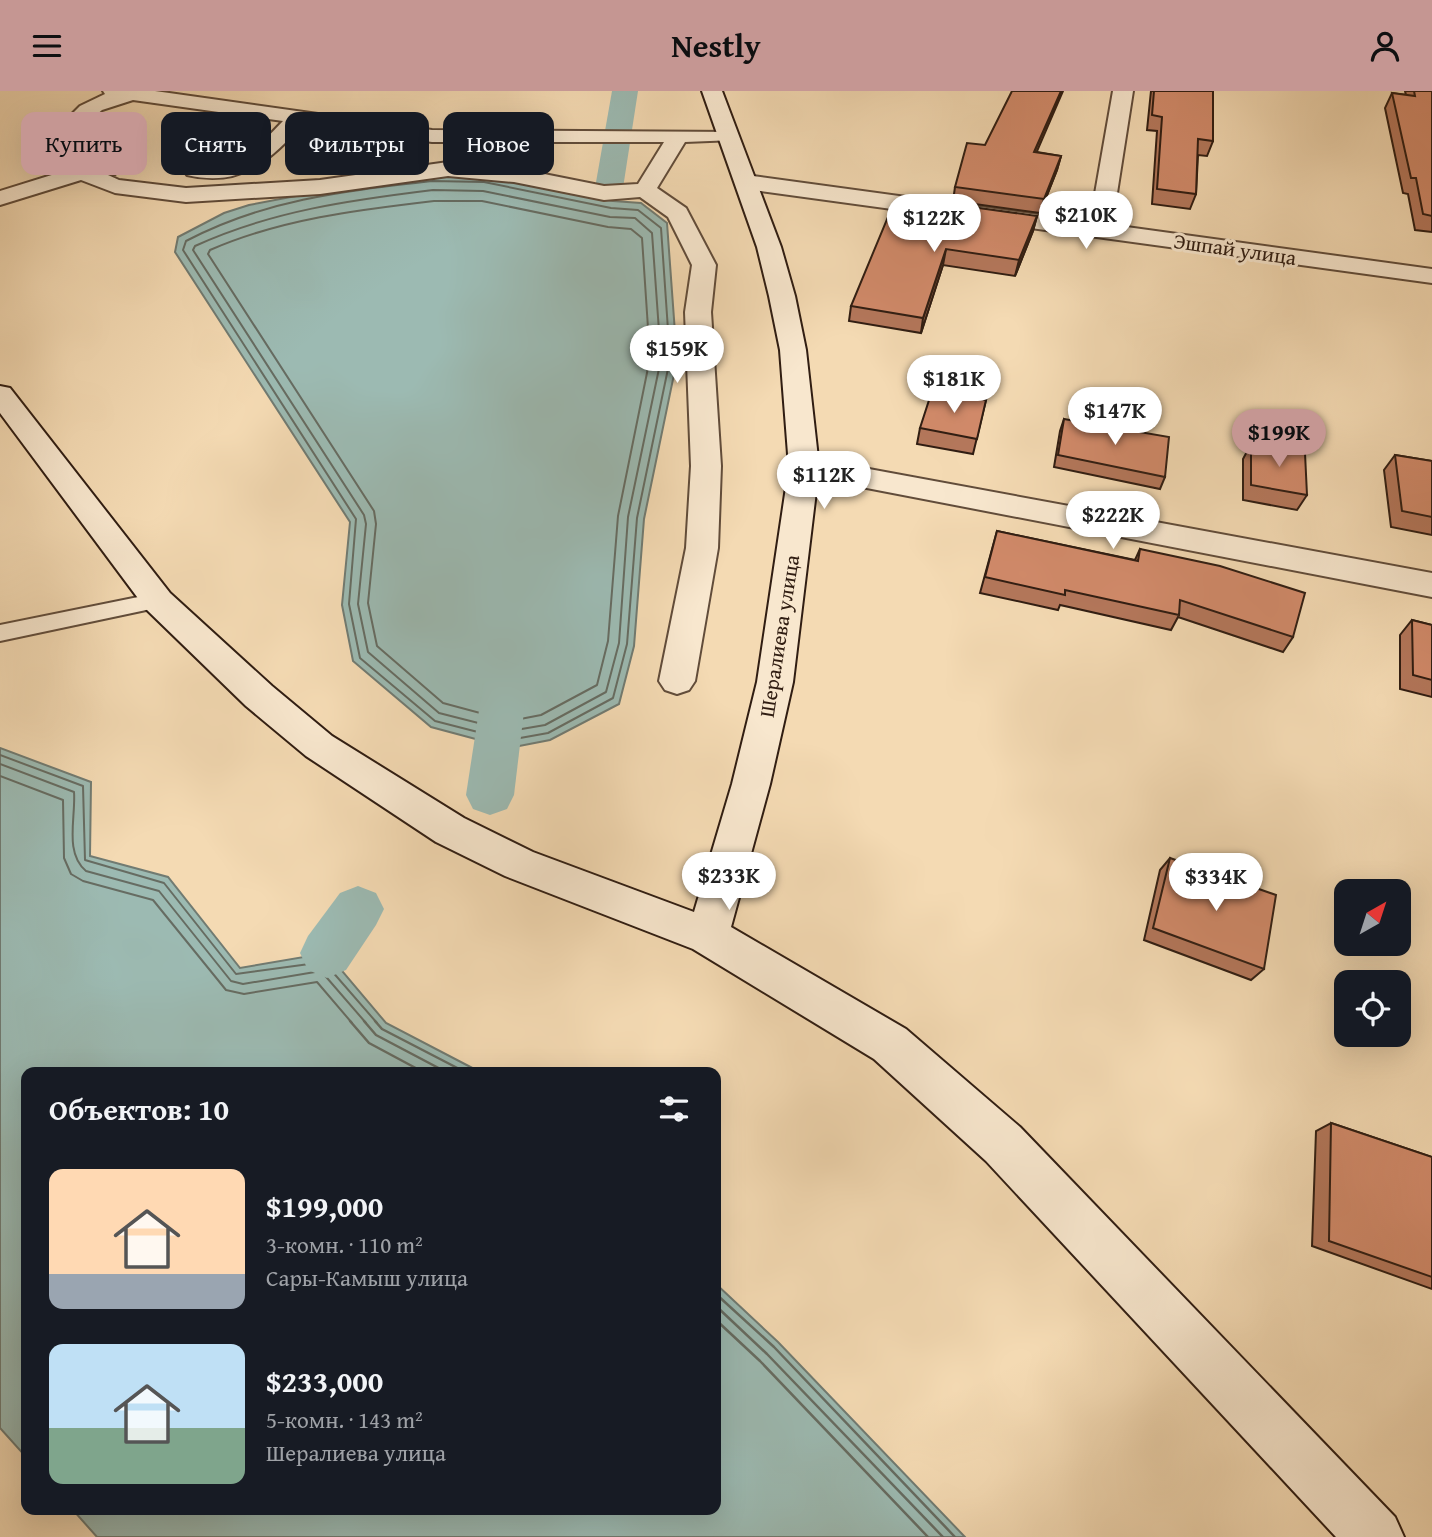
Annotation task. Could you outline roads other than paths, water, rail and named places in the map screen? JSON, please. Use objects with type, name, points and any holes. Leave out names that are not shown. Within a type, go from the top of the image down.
[{"type":"street","name":"Шералиева улица","points":[[708,936],[751,783],[775,682],[804,467],[793,350],[785,310],[768,247],[712,91]]},
{"type":"street","points":[[1100,230],[1123,91]]},
{"type":"street","points":[[85,112],[105,99],[123,92],[285,115]]},
{"type":"street","points":[[271,145],[285,131]]},
{"type":"street","points":[[429,136],[728,137]]},
{"type":"street","points":[[645,190],[678,136]]},
{"type":"street","points":[[87,175],[115,186],[186,195],[320,187],[448,169],[514,175],[604,193],[645,190],[678,213],[704,265],[698,312],[706,466],[702,548],[677,681]]},
{"type":"street","points":[[0,198],[75,175]]},
{"type":"street","name":"Эшпай улица","points":[[746,182],[1432,276]]},
{"type":"street","points":[[0,394],[158,601],[259,696],[319,747],[450,830],[519,864],[708,936],[890,1044],[1003,1144],[1375,1537]]},
{"type":"street","points":[[804,467],[1432,585]]},
{"type":"lane","points":[[0,633],[158,601]]},
{"type":"water","points":[[429,174],[484,175],[613,201],[641,203],[667,223],[677,360],[644,519],[634,646],[619,704],[550,740],[509,748],[431,727],[353,661],[342,605],[350,522],[175,252],[178,237],[224,213],[249,205],[375,181]]},
{"type":"water","points":[[0,748],[91,782],[90,856],[168,877],[240,968],[327,953],[386,1023],[470,1067],[21,1067],[21,1451],[0,1428]]},
{"type":"water","points":[[721,1289],[778,1342],[965,1537],[97,1537],[77,1515],[721,1515]]},
{"type":"waterway","points":[[609,188],[625,91]]},
{"type":"waterway","points":[[490,795],[506,678]]},
{"type":"waterway","points":[[327,953],[358,909]]}]
